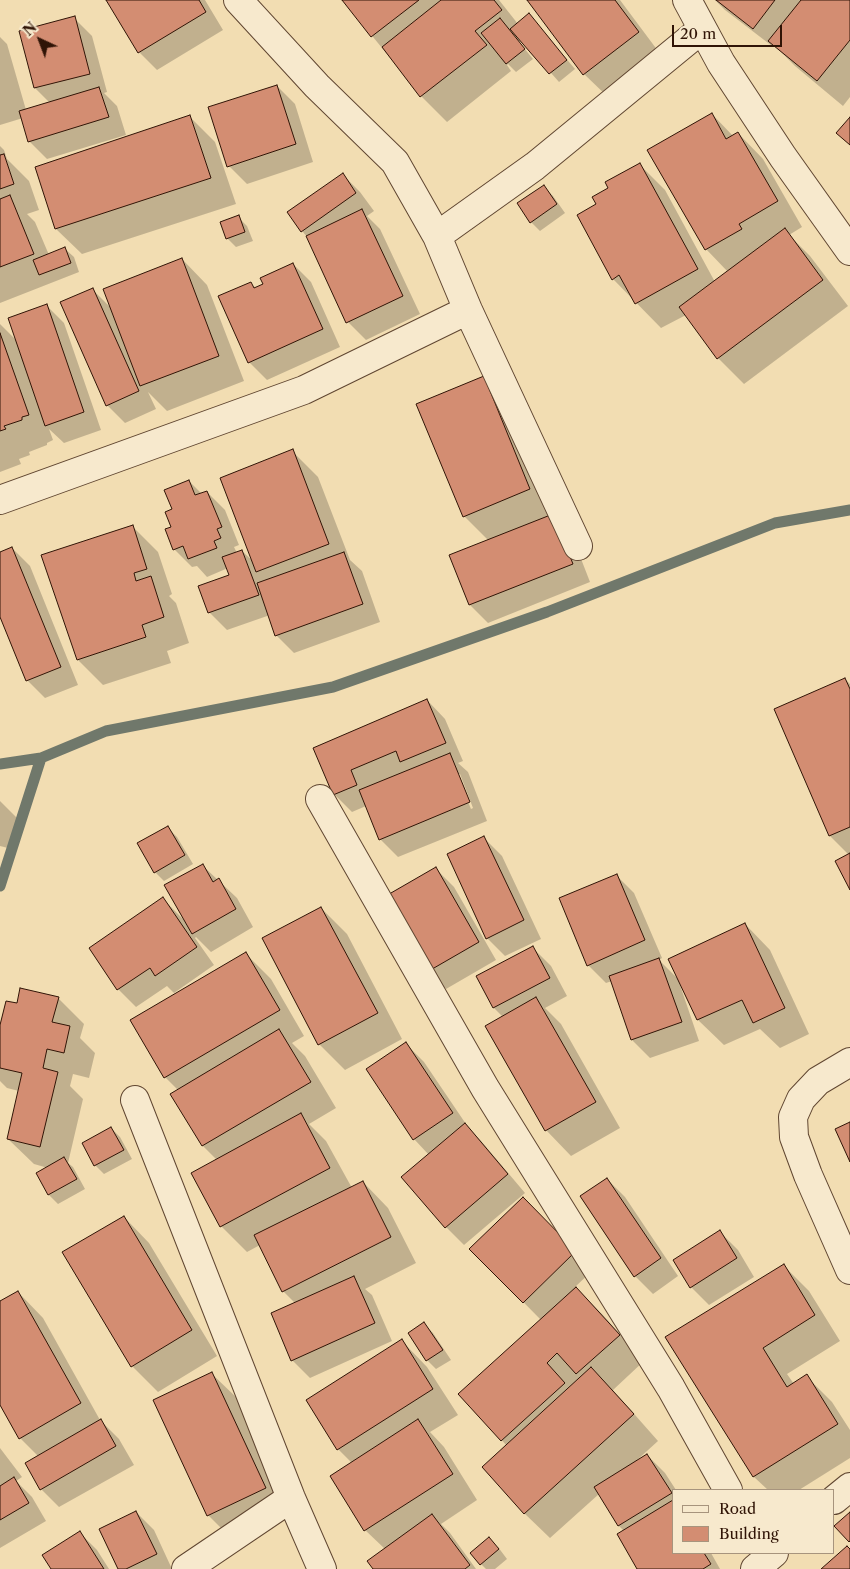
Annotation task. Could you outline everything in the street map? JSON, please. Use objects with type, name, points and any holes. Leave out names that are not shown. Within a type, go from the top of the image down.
[{"type":"street","points":[[238,0],[317,86],[395,162],[437,236],[468,310],[578,546]]},
{"type":"street","points":[[686,0],[721,63],[782,157],[850,251]]},
{"type":"street","points":[[437,236],[535,166],[702,29]]},
{"type":"street","points":[[0,500],[304,390],[468,310]]},
{"type":"street","points":[[320,799],[485,1088],[671,1388],[727,1489]]},
{"type":"street","points":[[850,1062],[818,1081],[801,1099],[793,1117],[794,1137],[808,1175],[850,1270]]},
{"type":"street","points":[[135,1100],[291,1498],[322,1569]]},
{"type":"street","points":[[835,1499],[850,1487]]},
{"type":"street","points":[[186,1569],[291,1498]]},
{"type":"building","points":[[106,0],[199,0],[206,12],[138,53]]},
{"type":"building","points":[[342,0],[419,0],[371,37]]},
{"type":"building","points":[[441,0],[494,0],[502,10],[475,31],[487,45],[420,97],[382,47]]},
{"type":"building","points":[[527,0],[615,0],[639,32],[583,75]]},
{"type":"building","points":[[716,0],[775,0],[753,29]]},
{"type":"building","points":[[801,0],[850,0],[850,40],[817,81],[768,41]]},
{"type":"building","points":[[529,13],[567,60],[549,74],[510,29]]},
{"type":"building","points":[[75,16],[90,74],[34,88],[19,31]]},
{"type":"building","points":[[500,18],[525,49],[506,64],[481,33]]},
{"type":"building","points":[[277,85],[296,144],[227,167],[208,107]]},
{"type":"building","points":[[99,87],[109,117],[28,142],[19,111]]},
{"type":"building","points":[[712,113],[726,139],[738,132],[778,201],[739,224],[742,229],[705,250],[647,150]]},
{"type":"building","points":[[190,115],[211,178],[55,229],[35,167]]},
{"type":"building","points":[[850,117],[850,145],[836,133]]},
{"type":"building","points":[[4,154],[14,184],[0,189],[0,155]]},
{"type":"building","points":[[640,163],[698,269],[635,304],[619,275],[612,280],[577,215],[596,204],[592,197],[608,188],[605,182]]},
{"type":"building","points":[[343,173],[356,193],[301,232],[287,212]]},
{"type":"building","points":[[544,185],[557,204],[530,223],[517,203]]},
{"type":"building","points":[[10,195],[34,254],[0,267],[0,199]]},
{"type":"building","points":[[362,209],[403,296],[346,323],[306,236]]},
{"type":"building","points":[[239,215],[245,232],[226,239],[220,222]]},
{"type":"building","points":[[785,228],[823,280],[717,359],[679,307]]},
{"type":"building","points":[[65,247],[71,263],[39,275],[33,260]]},
{"type":"building","points":[[182,258],[219,356],[140,386],[103,289]]},
{"type":"building","points":[[293,263],[323,329],[248,363],[218,296],[251,282],[254,288],[263,284],[260,278]]},
{"type":"building","points":[[93,288],[139,391],[106,406],[60,302]]},
{"type":"building","points":[[47,304],[84,412],[45,426],[8,318]]},
{"type":"building","points":[[0,333],[29,415],[22,417],[22,420],[4,426],[6,429],[0,431]]},
{"type":"building","points":[[484,376],[530,489],[463,517],[416,404]]},
{"type":"building","points":[[293,449],[329,544],[256,572],[220,478]]},
{"type":"building","points":[[189,480],[195,495],[207,491],[222,527],[217,529],[221,538],[214,541],[217,548],[188,559],[183,546],[173,550],[165,529],[171,527],[165,512],[172,509],[164,490]]},
{"type":"building","points":[[553,514],[573,564],[469,605],[449,555]]},
{"type":"building","points":[[133,525],[147,569],[134,573],[136,581],[151,576],[164,617],[142,625],[146,637],[77,660],[41,555]]},
{"type":"building","points":[[12,547],[61,667],[26,681],[0,617],[0,552]]},
{"type":"building","points":[[242,550],[259,595],[208,613],[198,586],[229,575],[222,557]]},
{"type":"building","points":[[344,552],[363,604],[275,636],[257,583]]},
{"type":"building","points":[[845,678],[850,689],[850,827],[829,836],[774,709]]},
{"type":"building","points":[[427,699],[446,743],[400,762],[396,751],[351,770],[357,785],[333,795],[313,748]]},
{"type":"building","points":[[450,753],[470,802],[379,840],[359,790]]},
{"type":"building","points":[[168,826],[185,855],[154,873],[137,843]]},
{"type":"building","points":[[484,836],[524,920],[486,939],[447,854]]},
{"type":"building","points":[[850,853],[850,890],[835,861]]},
{"type":"building","points":[[203,864],[213,882],[219,878],[236,909],[192,934],[164,885]]},
{"type":"building","points":[[436,867],[479,942],[427,972],[384,897]]},
{"type":"building","points":[[617,874],[645,940],[587,966],[559,898]]},
{"type":"building","points":[[163,897],[197,947],[155,976],[150,968],[117,990],[89,948]]},
{"type":"building","points":[[321,907],[378,1013],[318,1045],[262,938]]},
{"type":"building","points":[[745,923],[785,1008],[753,1023],[742,1000],[697,1020],[668,959]]},
{"type":"building","points":[[533,946],[550,978],[493,1008],[476,976]]},
{"type":"building","points":[[246,952],[280,1010],[164,1078],[130,1020]]},
{"type":"building","points":[[659,958],[682,1022],[631,1040],[609,976]]},
{"type":"building","points":[[20,988],[59,997],[52,1022],[70,1026],[64,1053],[47,1049],[43,1068],[58,1072],[40,1147],[7,1139],[22,1073],[0,1068],[0,1025],[6,1001],[17,1003]]},
{"type":"building","points":[[536,997],[596,1102],[545,1131],[485,1026]]},
{"type":"building","points":[[279,1029],[311,1082],[202,1146],[170,1094]]},
{"type":"building","points":[[406,1042],[453,1113],[413,1140],[366,1069]]},
{"type":"building","points":[[301,1113],[330,1168],[220,1227],[191,1173]]},
{"type":"building","points":[[850,1122],[850,1162],[835,1129]]},
{"type":"building","points":[[465,1123],[508,1174],[445,1228],[401,1177]]},
{"type":"building","points":[[111,1127],[124,1150],[94,1166],[82,1143]]},
{"type":"building","points":[[64,1157],[77,1179],[48,1195],[36,1173]]},
{"type":"building","points":[[607,1178],[661,1258],[634,1277],[580,1196]]},
{"type":"building","points":[[363,1181],[391,1237],[282,1292],[254,1235]]},
{"type":"building","points":[[523,1197],[576,1251],[523,1303],[469,1249]]},
{"type":"building","points":[[124,1216],[192,1330],[131,1367],[62,1252]]},
{"type":"building","points":[[720,1230],[737,1258],[690,1288],[673,1260]]},
{"type":"building","points":[[784,1264],[815,1315],[763,1348],[787,1387],[807,1374],[838,1424],[753,1477],[665,1337]]},
{"type":"building","points":[[354,1276],[375,1323],[291,1361],[271,1313]]},
{"type":"building","points":[[576,1287],[620,1335],[576,1374],[557,1353],[547,1363],[565,1383],[501,1441],[458,1394]]},
{"type":"building","points":[[18,1291],[81,1403],[19,1439],[0,1405],[0,1301]]},
{"type":"building","points":[[424,1322],[443,1350],[426,1361],[408,1333]]},
{"type":"building","points":[[402,1339],[433,1389],[337,1450],[306,1400]]},
{"type":"building","points":[[591,1367],[634,1414],[524,1514],[482,1467]]},
{"type":"building","points":[[212,1372],[266,1488],[207,1516],[153,1400]]},
{"type":"building","points":[[101,1419],[116,1446],[40,1490],[25,1463]]},
{"type":"building","points":[[418,1419],[453,1474],[364,1531],[330,1476]]},
{"type":"building","points":[[647,1454],[672,1493],[618,1526],[594,1487]]},
{"type":"building","points":[[14,1477],[29,1503],[0,1520],[0,1486]]},
{"type":"building","points":[[672,1501],[672,1554],[705,1554],[711,1564],[703,1569],[637,1569],[617,1534]]},
{"type":"building","points":[[136,1511],[157,1554],[126,1569],[118,1569],[99,1529]]},
{"type":"building","points":[[850,1512],[849,1542],[835,1527]]},
{"type":"building","points":[[432,1514],[470,1565],[465,1569],[373,1569],[367,1561]]},
{"type":"building","points":[[80,1531],[104,1569],[51,1569],[42,1555]]},
{"type":"building","points":[[489,1537],[499,1549],[480,1565],[470,1553]]},
{"type":"building","points":[[847,1546],[850,1549],[850,1569],[821,1569]]},
{"type":"waterway","points":[[0,764],[41,758],[106,731],[333,687],[547,612],[775,523],[850,510]]},
{"type":"waterway","points":[[0,886],[41,758]]}]
